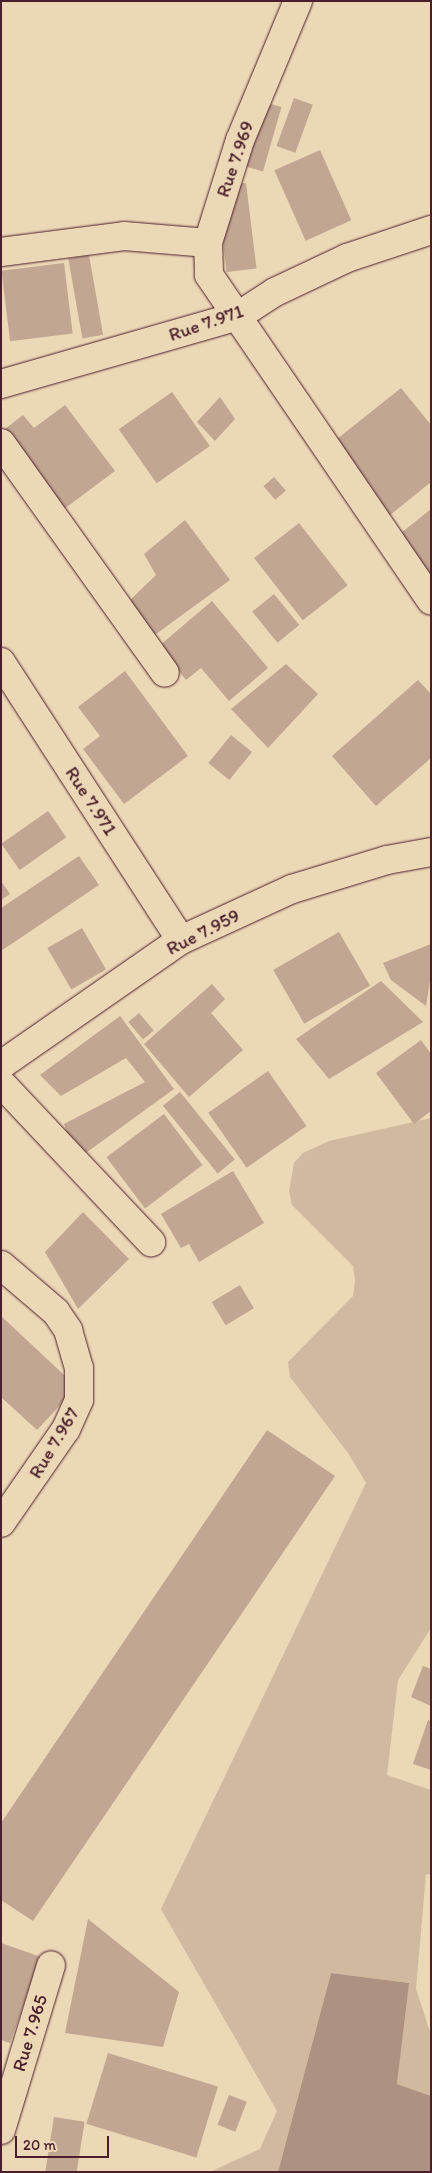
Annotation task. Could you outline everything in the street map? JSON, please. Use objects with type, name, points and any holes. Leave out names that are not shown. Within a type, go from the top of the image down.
[{"type":"street","name":"Rue 7.969","points":[[298,1],[240,140],[208,243],[209,275],[301,413],[431,601]]},
{"type":"street","name":"Rue 7.971","points":[[1,384],[238,316],[275,292],[348,258],[431,230]]},
{"type":"street","points":[[1,252],[124,236],[208,243]]},
{"type":"street","points":[[1,443],[165,673]]},
{"type":"street","name":"Rue 7.971","points":[[1,662],[181,940]]},
{"type":"street","name":"Rue 7.959","points":[[1,1065],[181,940],[292,889],[388,860],[431,852]]},
{"type":"street","points":[[1,1082],[151,1242]]},
{"type":"street","name":"Rue 7.967","points":[[1,1265],[56,1312],[68,1330],[80,1368],[79,1400],[66,1430],[1,1524]]},
{"type":"street","name":"Rue 7.965","points":[[1,2130],[10,2067],[51,1965]]},
{"type":"shaded area","points":[[431,1118],[431,1628],[398,1680],[387,1775],[431,1790],[431,1875],[426,1874],[416,1989],[431,2035],[431,2096],[397,2084],[408,1983],[331,1973],[278,2172],[210,2172],[260,2149],[277,2111],[161,1909],[366,1483],[348,1453],[290,1377],[288,1362],[353,1296],[355,1281],[353,1266],[292,1205],[289,1191],[294,1163],[303,1153],[329,1141]]},
{"type":"shaded area","points":[[331,1973],[409,1983],[397,2084],[431,2096],[431,2172],[278,2172]]},
{"type":"building","points":[[243,96],[281,107],[263,171],[225,160]]},
{"type":"building","points":[[294,98],[313,105],[295,153],[277,146]]},
{"type":"building","points":[[320,150],[351,220],[306,241],[274,170]]},
{"type":"building","points":[[246,183],[256,268],[227,272],[216,187]]},
{"type":"building","points":[[89,255],[103,335],[82,338],[68,259]]},
{"type":"building","points":[[64,263],[73,333],[10,341],[1,271]]},
{"type":"building","points":[[401,388],[431,425],[431,482],[384,520],[327,447]]},
{"type":"building","points":[[172,392],[210,446],[157,483],[119,429]]},
{"type":"building","points":[[220,397],[235,419],[215,441],[197,422]]},
{"type":"building","points":[[65,405],[115,471],[64,509],[5,429],[23,415],[34,428]]},
{"type":"building","points":[[274,477],[286,491],[275,500],[263,486]]},
{"type":"building","points":[[431,509],[431,581],[396,537]]},
{"type":"building","points":[[185,520],[230,580],[152,637],[125,605],[156,575],[144,554]]},
{"type":"building","points":[[299,523],[348,585],[303,620],[254,558]]},
{"type":"building","points":[[274,594],[299,625],[277,643],[252,612]]},
{"type":"building","points":[[212,601],[268,668],[229,701],[201,668],[186,680],[159,646]]},
{"type":"building","points":[[286,664],[318,694],[268,748],[231,709]]},
{"type":"building","points":[[125,671],[188,756],[124,804],[83,749],[100,736],[78,707]]},
{"type":"building","points":[[418,680],[431,694],[431,758],[376,806],[332,756]]},
{"type":"building","points":[[231,735],[252,752],[229,780],[208,763]]},
{"type":"building","points":[[48,811],[66,837],[20,870],[1,844]]},
{"type":"building","points":[[79,856],[99,885],[1,951],[1,908]]},
{"type":"building","points":[[1,881],[10,894],[1,900]]},
{"type":"building","points":[[82,928],[106,970],[71,990],[47,948]]},
{"type":"building","points":[[339,932],[370,986],[304,1024],[273,970]]},
{"type":"building","points":[[431,944],[431,975],[426,1006],[391,980],[383,963]]},
{"type":"building","points":[[381,981],[423,1022],[329,1079],[296,1039]]},
{"type":"building","points":[[212,984],[225,999],[211,1013],[243,1050],[189,1097],[144,1044]]},
{"type":"building","points":[[139,1013],[154,1031],[143,1040],[128,1022]]},
{"type":"building","points":[[120,1016],[174,1089],[76,1160],[64,1124],[145,1082],[126,1058],[61,1096],[40,1075]]},
{"type":"building","points":[[421,1040],[431,1054],[431,1111],[414,1124],[376,1073]]},
{"type":"building","points":[[268,1071],[306,1126],[247,1168],[208,1113]]},
{"type":"building","points":[[180,1092],[235,1160],[218,1173],[163,1106]]},
{"type":"building","points":[[164,1114],[203,1165],[145,1208],[106,1157]]},
{"type":"building","points":[[233,1171],[264,1223],[199,1262],[189,1244],[181,1248],[161,1214]]},
{"type":"building","points":[[83,1212],[129,1259],[78,1309],[45,1252]]},
{"type":"building","points":[[240,1285],[254,1308],[226,1325],[212,1302]]},
{"type":"building","points":[[1,1316],[77,1387],[37,1430],[1,1397]]},
{"type":"building","points":[[267,1430],[335,1476],[33,1921],[1,1900],[1,1823]]},
{"type":"building","points":[[423,1666],[431,1669],[431,1706],[411,1697]]},
{"type":"building","points":[[428,1720],[431,1721],[431,1770],[413,1764]]},
{"type":"building","points":[[88,1919],[179,1992],[163,2047],[65,2033]]},
{"type":"building","points":[[1,1943],[41,1957],[10,2043],[1,2040]]},
{"type":"building","points":[[108,2053],[218,2087],[196,2157],[86,2124]]},
{"type":"building","points":[[229,2095],[247,2102],[235,2132],[218,2125]]},
{"type":"building","points":[[54,2117],[85,2122],[77,2172],[45,2172]]}]
